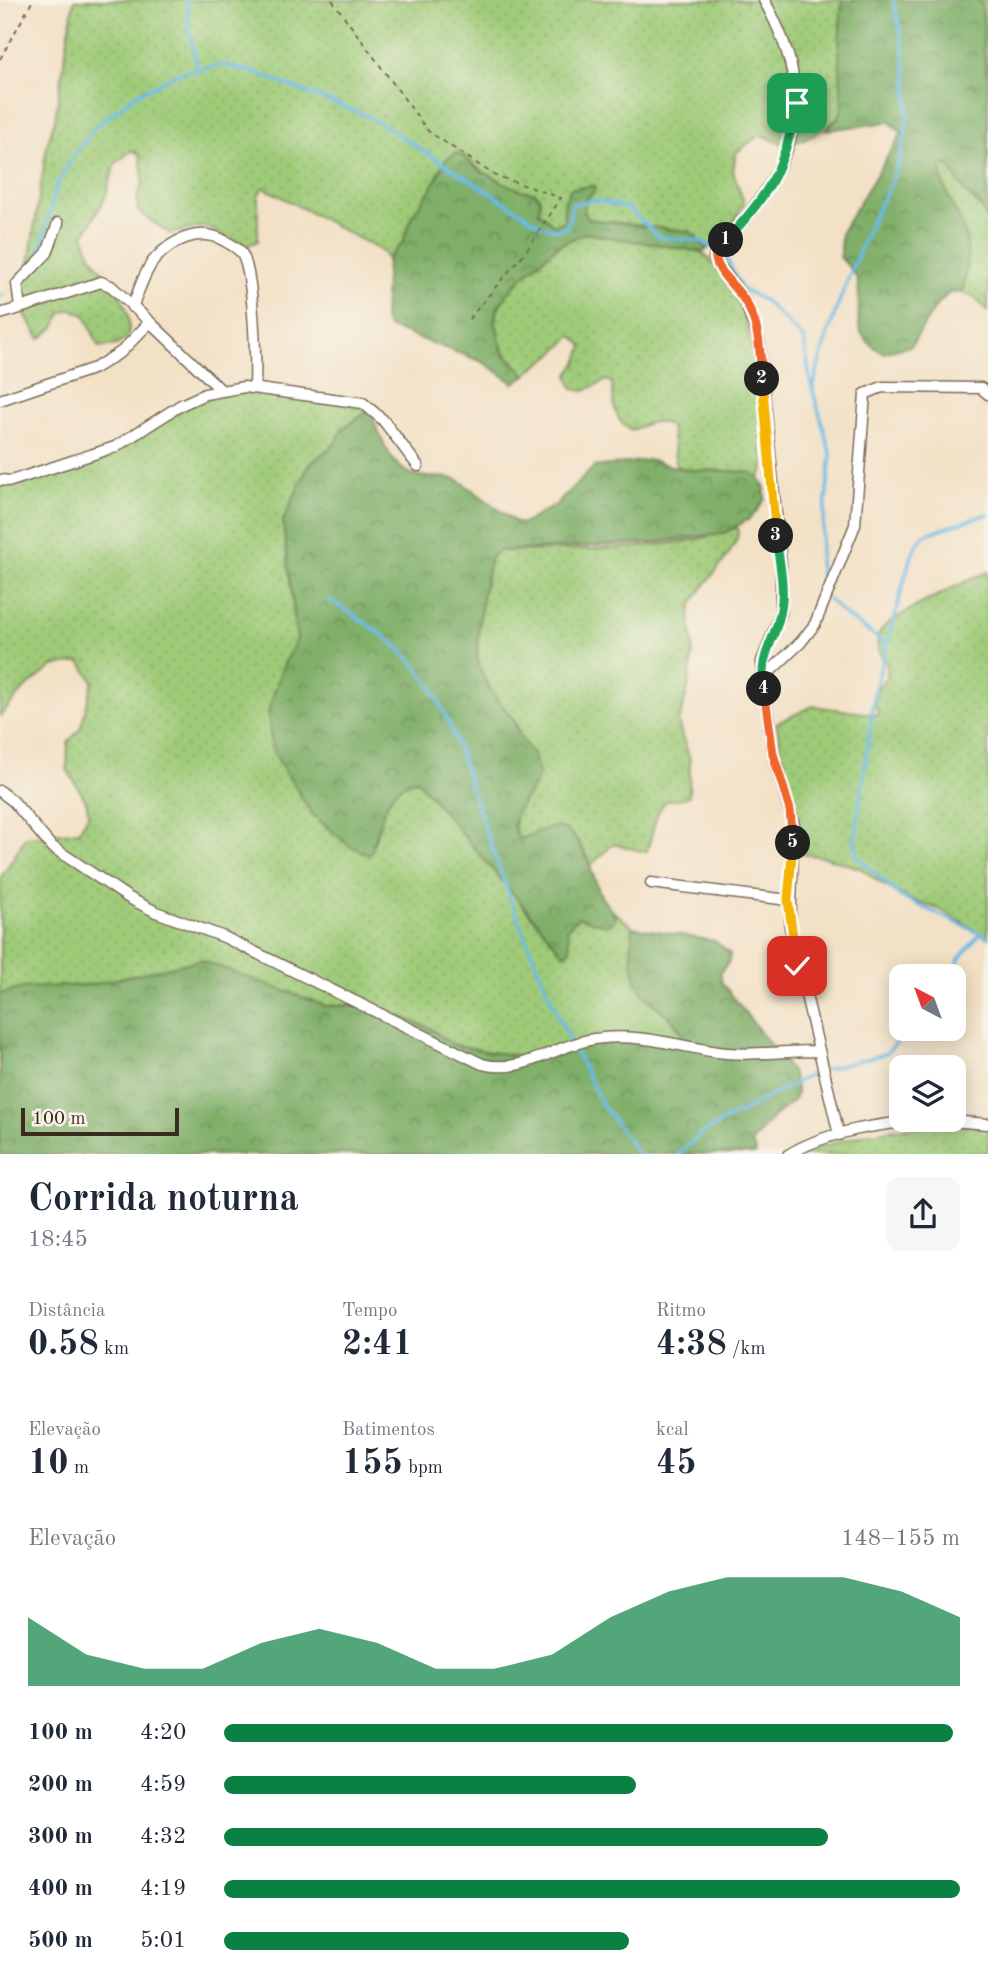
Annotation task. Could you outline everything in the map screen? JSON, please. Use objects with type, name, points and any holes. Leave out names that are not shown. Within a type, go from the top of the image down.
[{"type":"street","points":[[764,0],[795,76],[797,103],[792,130],[783,162],[768,191],[714,254],[715,262],[745,300],[759,341],[781,575],[780,613],[762,661],[762,678],[773,754],[794,825],[788,900],[793,947],[839,1135]]},
{"type":"street","points":[[20,308],[17,284],[47,253],[58,223]]},
{"type":"street","points":[[132,307],[155,258],[169,247],[200,233],[210,234],[235,247],[244,259],[256,346],[255,387]]},
{"type":"street","points":[[0,314],[102,282],[111,286],[221,390]]},
{"type":"street","points":[[0,400],[102,365],[121,352],[150,322]]},
{"type":"street","points":[[0,480],[11,481],[115,447],[181,405],[221,390],[255,387],[363,403],[383,420],[418,466]]},
{"type":"street","points":[[762,678],[801,642],[815,624],[855,525],[865,394],[882,387],[981,388],[988,394]]},
{"type":"street","points":[[0,790],[22,810],[51,846],[129,898],[156,912],[224,937],[482,1064],[498,1068],[517,1066],[576,1044],[629,1037],[677,1042],[712,1051],[818,1051]]},
{"type":"street","points":[[651,883],[788,900]]},
{"type":"street","points":[[966,1122],[988,1124]]},
{"type":"street","points":[[788,1154],[817,1141],[889,1125]]},
{"type":"path","points":[[0,59],[33,0]]},
{"type":"path","points":[[332,0],[428,131],[494,176],[561,198],[526,251],[468,320]]},
{"type":"green space","points":[[74,0],[842,0],[839,47],[842,109],[833,122],[807,138],[781,143],[759,135],[736,153],[733,171],[744,203],[734,222],[707,249],[691,232],[588,219],[584,210],[585,200],[594,192],[594,186],[570,189],[564,221],[554,226],[539,212],[540,199],[535,192],[505,184],[462,154],[443,164],[434,184],[412,216],[403,243],[387,259],[382,251],[263,187],[258,196],[258,241],[247,246],[204,226],[170,234],[138,211],[137,199],[143,181],[140,155],[132,150],[115,164],[105,198],[84,235],[95,260],[126,307],[128,336],[117,345],[99,347],[85,315],[71,309],[61,313],[55,327],[40,339],[22,309],[47,145],[55,119]]},
{"type":"green space","points":[[842,0],[979,0],[983,15],[984,56],[988,77],[988,221],[978,201],[967,194],[947,164],[942,168],[944,186],[966,237],[967,265],[962,293],[949,293],[936,306],[911,346],[883,353],[871,345],[860,329],[857,279],[840,257],[841,232],[902,133],[890,122],[826,130],[839,118],[842,109],[839,47]]},
{"type":"green space","points":[[979,0],[988,0],[988,77],[984,56],[983,16]]},
{"type":"green space","points":[[456,153],[479,170],[508,185],[535,192],[540,199],[539,212],[554,225],[564,221],[564,205],[570,189],[595,186],[594,192],[585,200],[584,210],[588,219],[691,232],[707,249],[703,252],[585,233],[557,246],[516,283],[497,308],[495,319],[503,353],[526,375],[514,383],[483,362],[388,327],[384,320],[387,259],[403,243],[412,216],[434,184],[446,159]]},
{"type":"green space","points":[[947,164],[967,194],[984,210],[988,221],[988,312],[974,297],[962,293],[967,265],[966,237],[944,186],[942,168]]},
{"type":"green space","points":[[585,233],[702,252],[722,275],[736,299],[753,353],[764,468],[759,478],[739,472],[676,466],[671,428],[661,422],[631,430],[625,426],[615,409],[612,382],[606,380],[584,391],[573,389],[568,375],[578,361],[583,346],[574,337],[570,337],[526,375],[511,360],[496,333],[498,309],[505,297],[531,269],[570,239]]},
{"type":"green space","points":[[245,390],[343,400],[369,411],[342,428],[336,443],[309,465],[283,521],[297,639],[369,855],[389,799],[396,790],[417,780],[563,953],[567,954],[567,929],[578,917],[611,924],[615,919],[614,912],[633,927],[632,957],[639,987],[678,1027],[683,1045],[548,1051],[521,1056],[490,1052],[451,1044],[372,1005],[326,1006],[201,960],[90,985],[23,988],[0,994],[0,879],[26,837],[79,831],[89,814],[86,801],[67,769],[68,743],[81,727],[93,681],[80,662],[53,666],[24,689],[0,716],[0,485],[14,485],[118,449],[203,398]]},
{"type":"green space","points":[[369,411],[389,454],[404,470],[415,475],[460,481],[517,523],[523,524],[557,504],[594,467],[650,460],[686,470],[749,472],[759,478],[765,488],[765,499],[757,511],[748,520],[724,533],[651,543],[498,551],[491,557],[482,597],[477,650],[479,667],[492,693],[513,719],[519,736],[533,754],[539,776],[515,816],[515,832],[520,839],[556,827],[573,836],[586,855],[601,896],[615,919],[603,924],[578,917],[567,929],[570,948],[567,954],[563,953],[417,780],[397,790],[390,799],[370,855],[349,846],[312,814],[272,750],[268,712],[282,668],[297,639],[283,521],[309,465],[336,443],[342,429]]},
{"type":"green space","points":[[737,527],[738,535],[734,544],[697,596],[691,610],[691,667],[678,722],[690,760],[689,796],[667,801],[659,810],[646,852],[613,844],[591,865],[587,855],[539,832],[519,839],[515,823],[516,811],[533,754],[519,736],[517,725],[492,693],[479,667],[477,650],[482,597],[491,557],[498,551],[656,545],[716,535]]},
{"type":"green space","points":[[988,572],[988,938],[939,909],[911,900],[860,868],[824,857],[795,853],[795,819],[776,723],[813,706],[878,715],[873,694],[887,676],[887,663],[877,643],[882,629],[915,607]]},
{"type":"green space","points":[[633,927],[715,941],[730,954],[729,962],[720,973],[722,983],[793,1074],[797,1093],[794,1100],[772,1118],[752,1142],[756,1154],[0,1154],[0,994],[23,988],[90,985],[201,960],[326,1006],[371,1005],[430,1028],[451,1044],[490,1052],[521,1056],[615,1038],[683,1045],[679,1027],[646,996],[637,983]]},
{"type":"green space","points":[[966,1125],[988,1126],[988,1154],[795,1154],[889,1130],[966,1132]]},
{"type":"waterway","points":[[187,0],[189,31],[198,70]]},
{"type":"waterway","points":[[813,390],[838,305],[871,223],[894,176],[902,148],[908,106],[907,84],[893,0]]},
{"type":"waterway","points":[[39,255],[57,185],[75,153],[98,124],[136,95],[179,73],[223,65],[256,73],[370,117],[541,225]]},
{"type":"waterway","points":[[546,227],[558,230],[567,228],[572,204],[594,200],[628,208],[659,237],[700,241],[714,248]]},
{"type":"waterway","points":[[720,254],[727,259],[742,289],[765,301],[804,339],[810,380],[831,455],[819,563],[824,593]]},
{"type":"waterway","points":[[988,514],[926,534],[918,542],[910,559],[875,689],[855,841],[857,856],[901,897],[988,937]]},
{"type":"waterway","points":[[329,599],[398,647],[417,667],[438,700],[454,735],[521,926],[570,1041]]},
{"type":"waterway","points":[[828,599],[845,615],[887,645]]},
{"type":"waterway","points":[[958,964],[980,934]]},
{"type":"waterway","points":[[826,1069],[885,1054],[899,1041]]},
{"type":"waterway","points":[[573,1047],[602,1104],[638,1154]]},
{"type":"waterway","points":[[678,1154],[702,1133],[815,1072]]},
{"type":"route","points":[[797,103],[787,150],[778,173],[768,191],[714,254],[715,262],[745,300],[759,341],[781,565],[780,613],[762,661],[762,678],[773,754],[794,825],[788,900],[797,966]]}]
